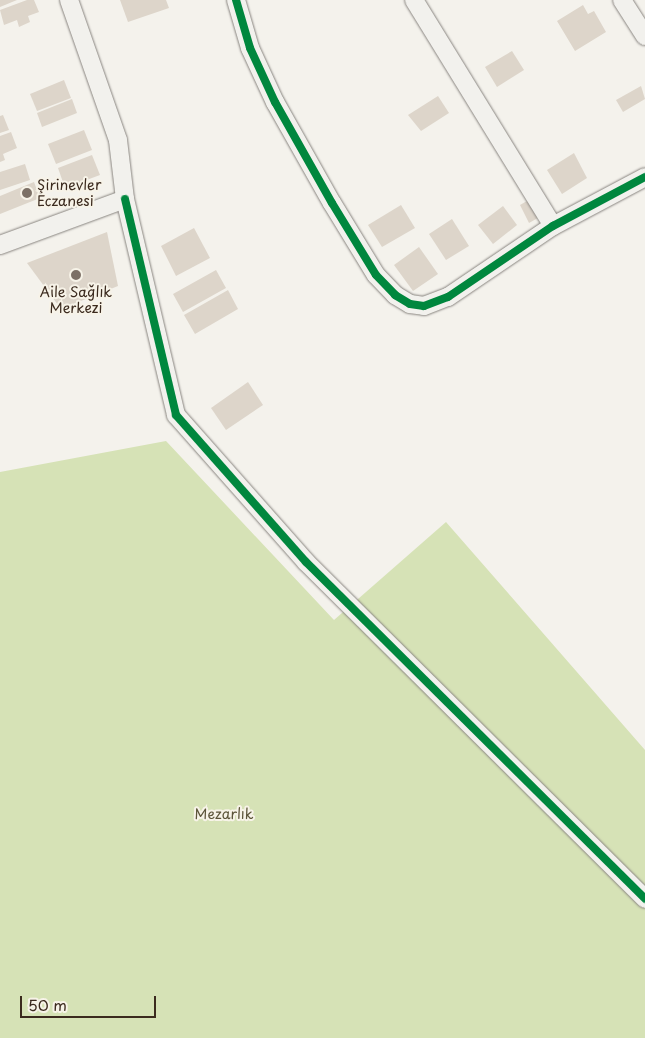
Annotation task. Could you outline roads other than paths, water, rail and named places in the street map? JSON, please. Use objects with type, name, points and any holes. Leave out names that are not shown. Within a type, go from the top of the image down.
[{"type":"street","points":[[69,0],[118,140],[125,199],[176,414],[306,562],[645,900]]},
{"type":"street","points":[[236,0],[250,48],[275,102],[376,275],[395,295],[410,304],[424,306],[448,297],[553,226],[645,176]]},
{"type":"street","points":[[414,0],[553,226]]},
{"type":"street","points":[[622,0],[645,36]]},
{"type":"street","points":[[0,245],[125,199]]},
{"type":"place","name":"Şirinevler Eczanesi","points":[[27,193]]},
{"type":"place","name":"Aile Sağlık Merkezi","points":[[76,275]]},
{"type":"park label","name":"Mezarlık","points":[[224,814]]}]
